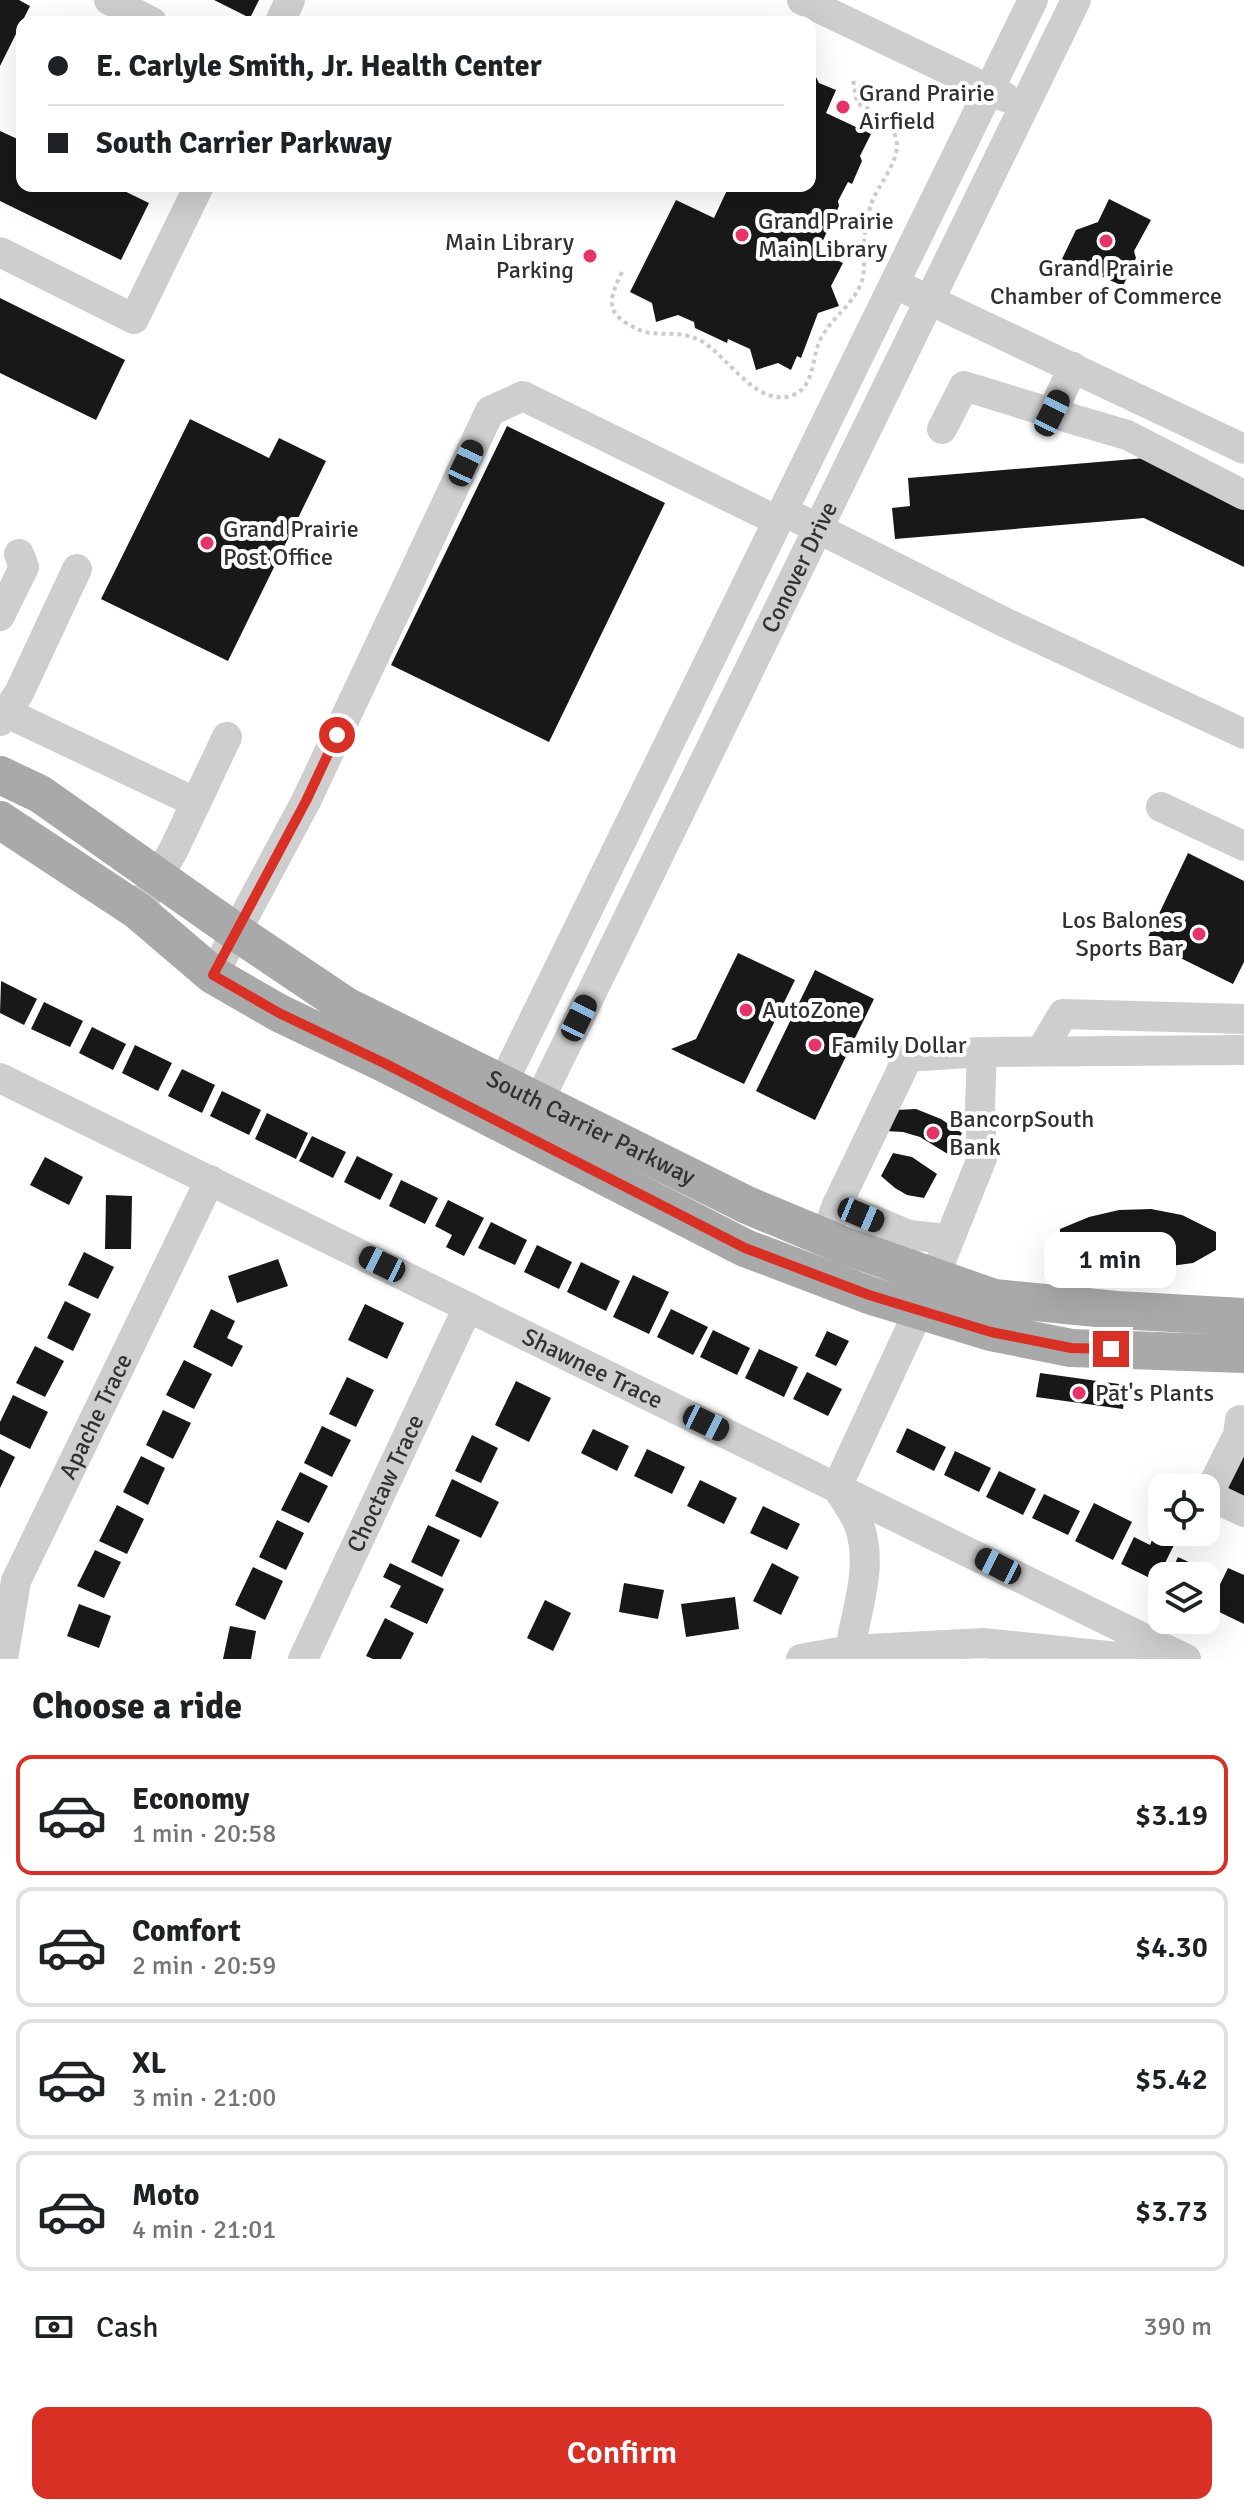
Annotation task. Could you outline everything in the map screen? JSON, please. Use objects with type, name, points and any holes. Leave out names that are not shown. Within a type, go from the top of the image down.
[{"type":"main road","name":"South Carrier Parkway","points":[[0,775],[40,794],[236,932],[494,1100],[523,1136],[745,1248],[869,1295],[926,1294],[1244,1317]]},
{"type":"main road","name":"South Carrier Parkway","points":[[0,820],[138,911],[213,975],[279,1013],[386,1064],[494,1100],[538,1101],[747,1205],[831,1221],[926,1294],[991,1332],[1071,1348],[1244,1354]]},
{"type":"street","points":[[109,0],[140,16]]},
{"type":"street","points":[[802,0],[845,11],[1024,106]]},
{"type":"street","name":"Conover Drive","points":[[494,1100],[1033,0]]},
{"type":"street","name":"Conover Drive","points":[[523,1136],[1076,0]]},
{"type":"street","points":[[0,252],[134,319],[196,192]]},
{"type":"street","points":[[894,283],[1073,367],[1240,436]]},
{"type":"street","points":[[1052,413],[1073,367]]},
{"type":"street","points":[[942,429],[964,386],[1127,435],[1244,495]]},
{"type":"street","points":[[213,975],[306,801],[490,411],[523,396],[780,516],[817,528],[1006,623],[1244,734]]},
{"type":"street","points":[[0,616],[24,567],[19,554]]},
{"type":"street","points":[[77,569],[19,693],[2,716],[182,796],[195,805]]},
{"type":"street","points":[[138,911],[195,805],[227,737]]},
{"type":"street","points":[[1161,807],[1244,846]]},
{"type":"street","points":[[1041,1051],[1063,1014],[1244,1019]]},
{"type":"street","points":[[948,1239],[831,1221],[908,1057],[982,1052],[1244,1050]]},
{"type":"street","points":[[850,1650],[861,1599],[865,1560],[859,1525],[837,1487],[926,1294],[982,1158],[982,1052]]},
{"type":"street","name":"Shawnee Trace","points":[[0,1078],[1186,1659]]},
{"type":"street","name":"Apache Trace","points":[[3,1659],[16,1581],[210,1180]]},
{"type":"street","name":"Choctaw Trace","points":[[303,1659],[468,1307]]},
{"type":"street","points":[[1240,1420],[1238,1435],[1208,1495],[1244,1512]]},
{"type":"street","points":[[801,1659],[850,1650],[983,1643],[1137,1659]]},
{"type":"path","points":[[622,272],[613,292],[612,305],[613,313],[621,320],[646,333],[679,333],[701,340],[727,361],[742,379],[770,395],[780,398],[792,396],[805,387],[822,336],[855,295],[862,281],[864,239],[871,204],[896,152],[897,139],[890,125],[869,107],[857,103],[853,79]]},
{"type":"building","points":[[0,0],[19,0],[30,6],[25,16],[16,16],[16,34],[0,66]]},
{"type":"building","points":[[214,0],[259,0],[251,16]]},
{"type":"building","name":"Grand Prairie Main Library","points":[[816,77],[819,83],[836,90],[826,113],[871,134],[860,156],[862,161],[852,184],[848,182],[838,201],[839,206],[818,251],[843,263],[831,286],[839,306],[818,313],[801,358],[797,356],[791,370],[778,363],[756,370],[750,349],[728,339],[727,343],[695,328],[694,322],[678,315],[656,322],[652,303],[630,292],[676,200],[714,218],[726,192],[816,192]]},
{"type":"building","points":[[0,131],[16,138],[16,192],[126,192],[149,203],[121,260],[0,201]]},
{"type":"building","name":"Grand Prairie Chamber of Commerce","points":[[1109,199],[1151,220],[1134,251],[1136,258],[1123,286],[1062,259],[1076,230],[1098,222]]},
{"type":"building","points":[[0,298],[125,360],[96,420],[0,373]]},
{"type":"building","name":"Grand Prairie Post Office","points":[[190,419],[269,458],[279,438],[326,461],[228,661],[101,599]]},
{"type":"building","points":[[507,426],[665,503],[549,742],[391,665]]},
{"type":"building","points":[[1157,457],[1244,503],[1244,567],[1144,518],[895,539],[892,508],[910,506],[908,478]]},
{"type":"building","points":[[1188,853],[1244,881],[1244,962],[1233,984],[1146,941]]},
{"type":"building","name":"AutoZone","points":[[738,953],[795,980],[744,1084],[671,1049],[696,1039]]},
{"type":"building","name":"Family Dollar","points":[[815,970],[874,999],[815,1120],[756,1091]]},
{"type":"building","points":[[1,981],[37,999],[24,1025],[0,1013]]},
{"type":"building","points":[[44,1002],[83,1021],[70,1047],[31,1029]]},
{"type":"building","points":[[92,1027],[126,1044],[113,1070],[79,1053]]},
{"type":"building","points":[[135,1045],[172,1063],[158,1091],[122,1073]]},
{"type":"building","points":[[182,1069],[215,1085],[202,1113],[168,1096]]},
{"type":"building","points":[[222,1091],[261,1110],[249,1135],[210,1116]]},
{"type":"building","name":"BancorpSouth Bank","points":[[916,1109],[941,1119],[962,1133],[951,1156],[920,1137],[885,1131],[895,1110]]},
{"type":"building","points":[[267,1113],[308,1133],[296,1159],[255,1139]]},
{"type":"building","points":[[312,1136],[346,1152],[333,1178],[299,1161]]},
{"type":"building","name":"BancorpSouth Bank","points":[[893,1153],[912,1157],[937,1174],[924,1198],[907,1195],[881,1176]]},
{"type":"building","points":[[357,1156],[393,1174],[380,1200],[344,1182]]},
{"type":"building","points":[[45,1157],[83,1177],[69,1205],[30,1185]]},
{"type":"building","points":[[401,1180],[438,1198],[425,1224],[389,1206]]},
{"type":"building","points":[[106,1195],[132,1196],[131,1249],[105,1249]]},
{"type":"building","points":[[448,1200],[484,1218],[464,1256],[446,1247],[452,1235],[435,1226]]},
{"type":"building","name":"BancorpSouth Bank","points":[[1151,1209],[1182,1215],[1216,1232],[1216,1250],[1193,1263],[1133,1271],[1103,1265],[1060,1245],[1060,1229],[1089,1217],[1119,1210]]},
{"type":"building","points":[[491,1222],[527,1240],[515,1265],[478,1248]]},
{"type":"building","points":[[537,1245],[572,1262],[559,1289],[524,1272]]},
{"type":"building","points":[[84,1252],[114,1267],[98,1299],[68,1285]]},
{"type":"building","points":[[278,1259],[288,1286],[237,1303],[228,1276]]},
{"type":"building","points":[[581,1262],[620,1281],[606,1311],[567,1292]]},
{"type":"building","points":[[633,1275],[669,1292],[649,1334],[613,1317]]},
{"type":"building","points":[[65,1301],[91,1314],[73,1351],[47,1338]]},
{"type":"building","points":[[365,1304],[404,1323],[387,1359],[348,1340]]},
{"type":"building","points":[[211,1309],[235,1321],[227,1338],[243,1346],[232,1367],[193,1347]]},
{"type":"building","points":[[671,1309],[708,1327],[693,1355],[657,1337]]},
{"type":"building","points":[[713,1330],[750,1348],[737,1375],[700,1357]]},
{"type":"building","points":[[827,1331],[849,1341],[836,1366],[815,1356]]},
{"type":"building","points":[[35,1346],[64,1361],[45,1397],[16,1383]]},
{"type":"building","points":[[759,1349],[798,1367],[784,1397],[745,1378]]},
{"type":"building","points":[[184,1360],[212,1374],[194,1409],[166,1395]]},
{"type":"building","points":[[807,1372],[842,1389],[828,1416],[793,1399]]},
{"type":"building","points":[[1040,1373],[1126,1385],[1123,1409],[1036,1397]]},
{"type":"building","points":[[347,1377],[374,1390],[356,1427],[329,1414]]},
{"type":"building","points":[[516,1381],[551,1398],[529,1442],[495,1425]]},
{"type":"building","points":[[13,1395],[48,1412],[30,1449],[0,1434],[0,1422]]},
{"type":"building","points":[[163,1410],[191,1423],[173,1459],[146,1445]]},
{"type":"building","points":[[322,1426],[351,1440],[332,1477],[304,1463]]},
{"type":"building","points":[[907,1428],[946,1447],[934,1471],[896,1452]]},
{"type":"building","points":[[593,1429],[629,1446],[617,1471],[581,1453]]},
{"type":"building","points":[[472,1435],[498,1448],[481,1483],[455,1471]]},
{"type":"building","points":[[1244,1447],[1244,1503],[1222,1492]]},
{"type":"building","points":[[0,1449],[15,1457],[0,1488]]},
{"type":"building","points":[[647,1449],[685,1467],[672,1494],[634,1476]]},
{"type":"building","points":[[955,1451],[991,1468],[979,1492],[944,1475]]},
{"type":"building","points":[[141,1456],[165,1468],[148,1505],[123,1492]]},
{"type":"building","points":[[999,1471],[1036,1489],[1023,1515],[986,1497]]},
{"type":"building","points":[[300,1472],[328,1486],[309,1523],[281,1510]]},
{"type":"building","points":[[452,1479],[499,1502],[481,1538],[435,1516]]},
{"type":"building","points":[[700,1480],[737,1498],[724,1524],[687,1506]]},
{"type":"building","points":[[1044,1494],[1080,1511],[1068,1535],[1032,1518]]},
{"type":"building","points":[[1094,1503],[1132,1522],[1113,1560],[1075,1541]]},
{"type":"building","points":[[117,1505],[144,1519],[127,1554],[99,1541]]},
{"type":"building","points":[[763,1506],[800,1524],[787,1550],[750,1533]]},
{"type":"building","points":[[277,1520],[304,1533],[286,1570],[259,1557]]},
{"type":"building","points":[[428,1525],[460,1540],[442,1577],[411,1562]]},
{"type":"building","points":[[1134,1537],[1148,1546],[1174,1546],[1166,1562],[1148,1562],[1148,1577],[1121,1564]]},
{"type":"building","points":[[95,1550],[121,1562],[104,1598],[77,1586]]},
{"type":"building","points":[[390,1563],[444,1589],[427,1624],[390,1607],[401,1586],[383,1577]]},
{"type":"building","points":[[772,1563],[799,1577],[781,1615],[753,1601]]},
{"type":"building","points":[[253,1567],[283,1581],[265,1620],[235,1605]]},
{"type":"building","points":[[1228,1568],[1244,1575],[1244,1624],[1220,1612],[1220,1584]]},
{"type":"building","points":[[624,1583],[664,1590],[658,1619],[619,1612]]},
{"type":"building","points":[[735,1597],[739,1629],[686,1637],[681,1604]]},
{"type":"building","points":[[545,1600],[571,1613],[553,1651],[527,1638]]},
{"type":"building","points":[[79,1604],[111,1616],[99,1648],[67,1636]]},
{"type":"building","points":[[385,1618],[414,1633],[401,1659],[366,1656]]},
{"type":"building","points":[[230,1626],[256,1631],[251,1659],[223,1659]]},
{"type":"place","name":"Grand Prairie Airfield","points":[[843,107]]},
{"type":"place","name":"Grand Prairie Main Library","points":[[742,235]]},
{"type":"place","name":"Grand Prairie Chamber of Commerce","points":[[1106,241]]},
{"type":"place","name":"Main Library Parking","points":[[590,256]]},
{"type":"place","name":"Grand Prairie Post Office","points":[[207,543]]},
{"type":"place","name":"Los Balones Sports Bar","points":[[1199,934]]},
{"type":"place","name":"AutoZone","points":[[746,1010]]},
{"type":"place","name":"Family Dollar","points":[[815,1045]]},
{"type":"place","name":"BancorpSouth Bank","points":[[933,1133]]},
{"type":"place","name":"Pat's Plants","points":[[1079,1393]]},
{"type":"route","points":[[337,735],[306,801],[213,975],[279,1013],[386,1064],[745,1248],[869,1295],[991,1332],[1071,1348],[1111,1349]]}]
